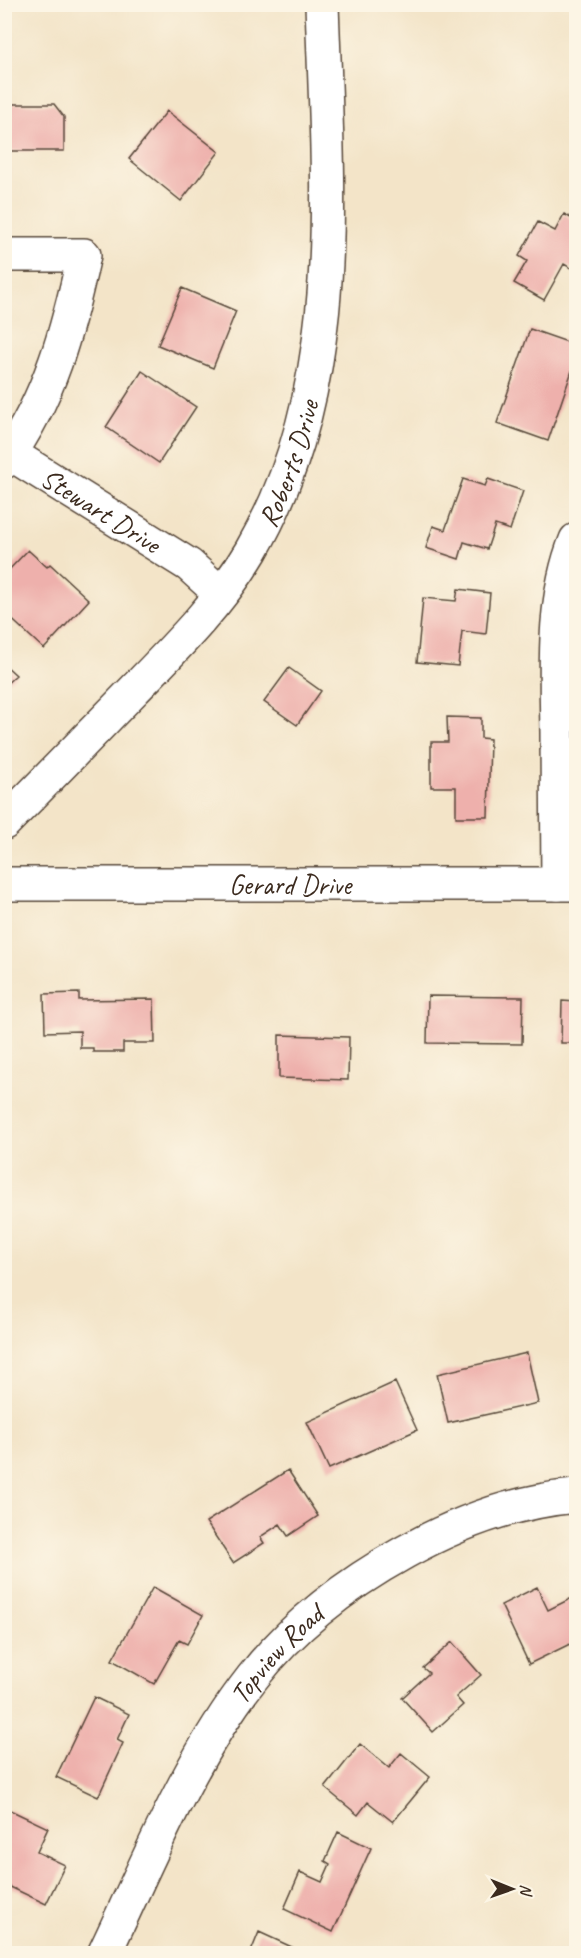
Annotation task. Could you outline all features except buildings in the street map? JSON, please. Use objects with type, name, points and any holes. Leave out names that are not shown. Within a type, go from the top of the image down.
[{"type":"street","name":"Roberts Drive","points":[[4,823],[165,658],[221,594],[250,552],[277,503],[297,451],[310,394],[321,327],[327,244],[322,4]]},
{"type":"street","name":"Stewart Drive","points":[[4,255],[84,255],[65,337],[44,396],[8,458],[189,565],[221,594]]},
{"type":"street","points":[[567,884],[556,674],[559,614],[576,540]]},
{"type":"street","name":"Gerard Drive","points":[[4,884],[567,884]]},
{"type":"street","name":"Topview Road","points":[[105,1953],[189,1776],[211,1739],[252,1677],[303,1622],[362,1576],[428,1539],[500,1510],[576,1496]]}]
